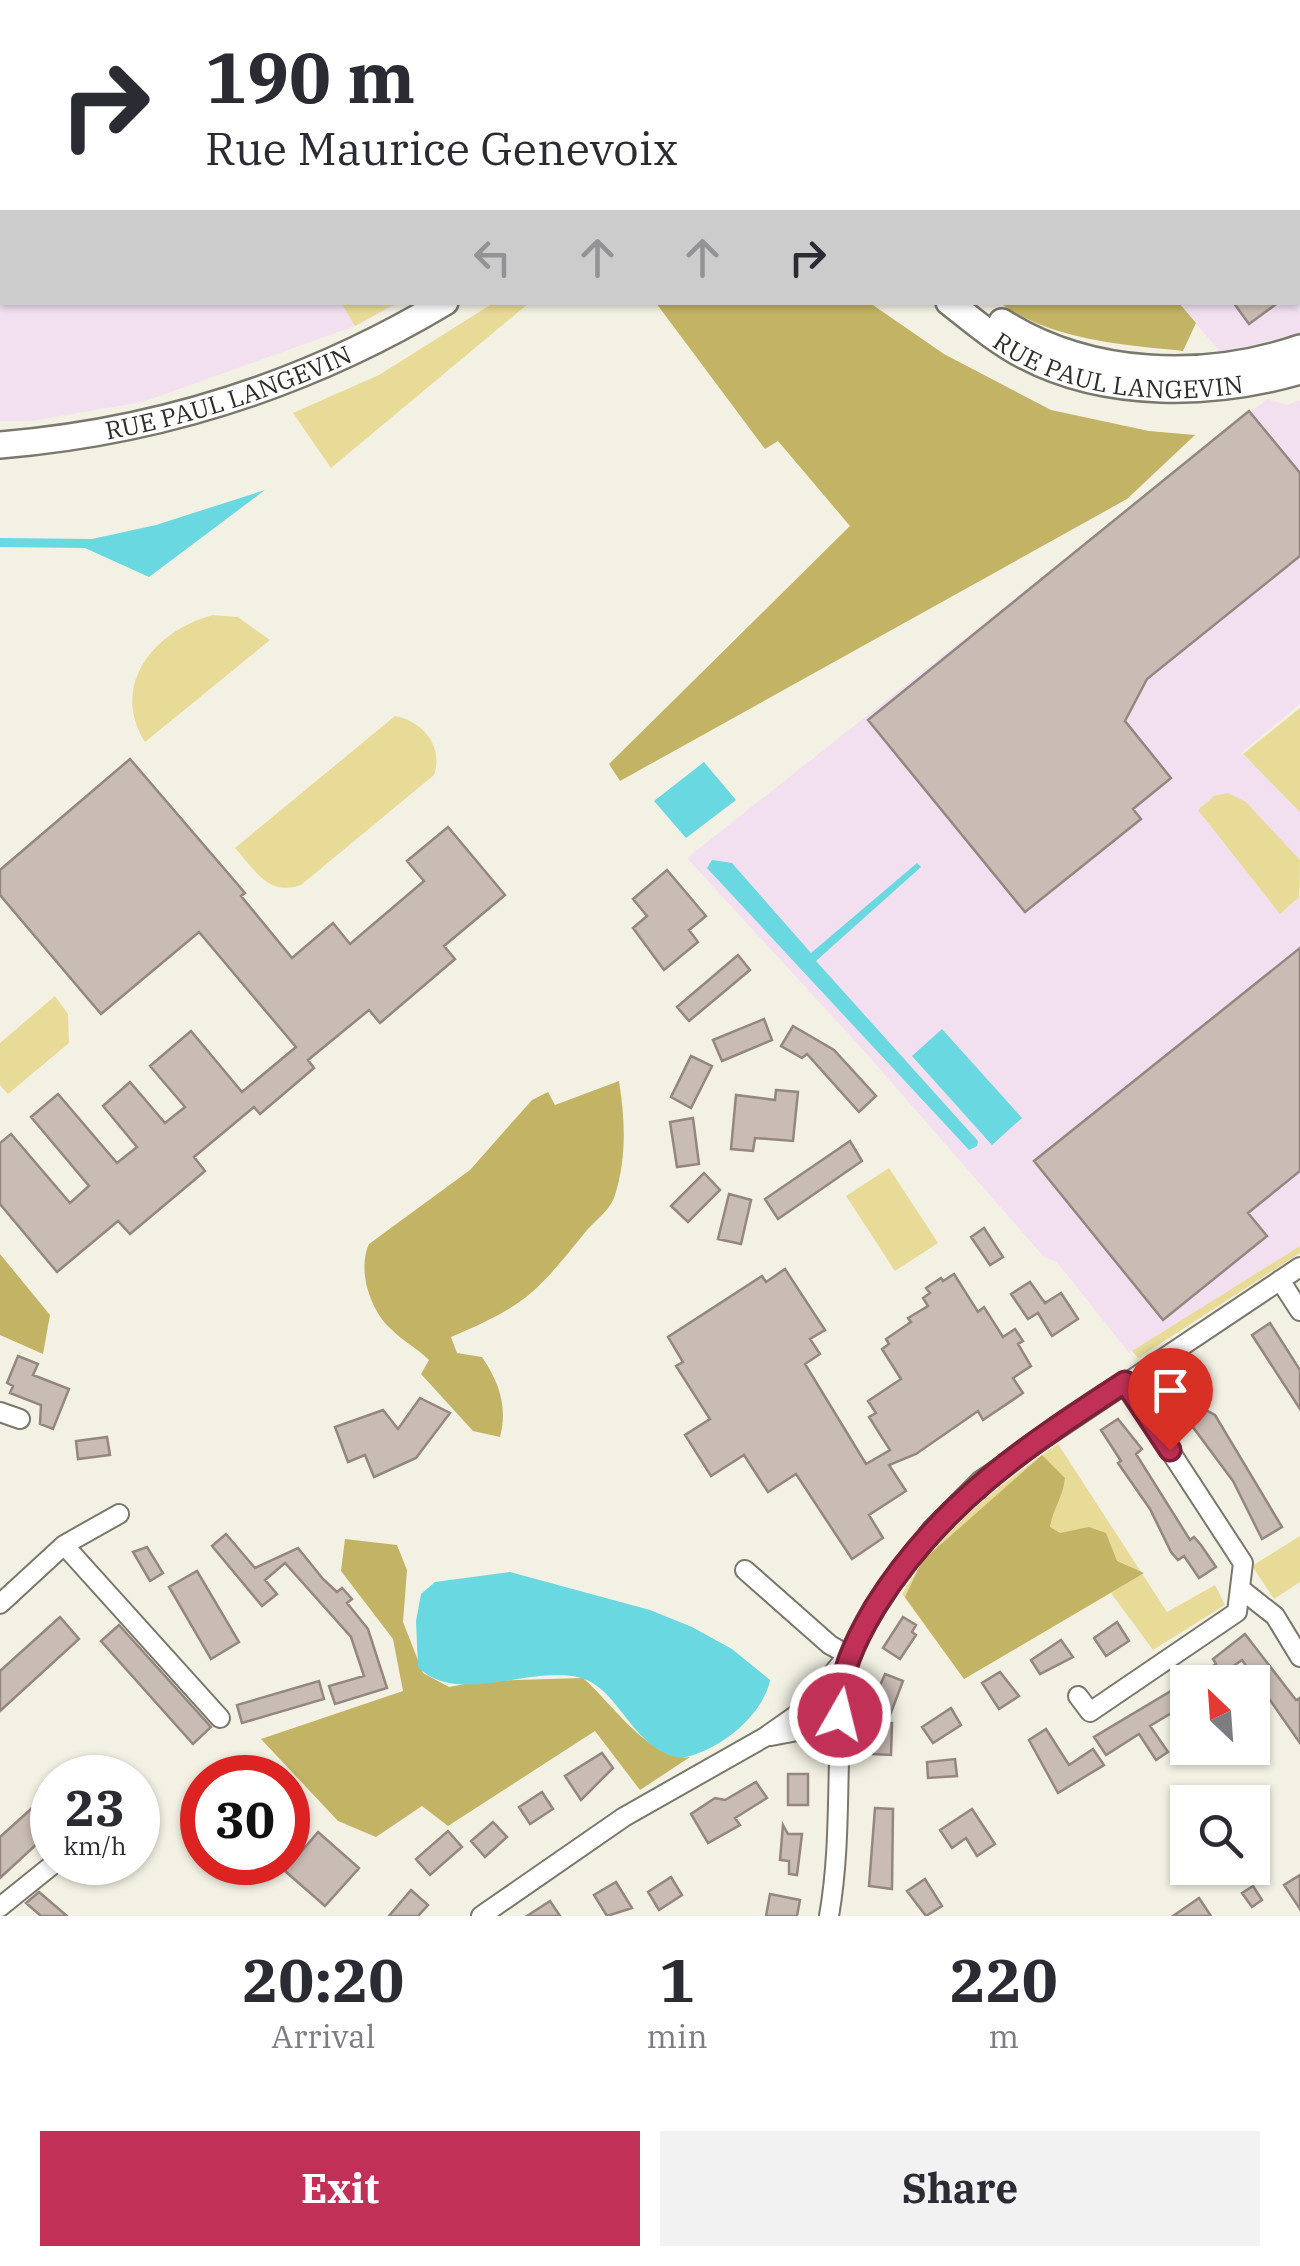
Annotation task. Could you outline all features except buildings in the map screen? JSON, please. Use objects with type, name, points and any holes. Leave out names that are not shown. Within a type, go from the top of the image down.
[{"type":"main road","name":"RUE PAUL LANGEVIN","points":[[0,446],[90,435],[172,418],[252,394],[332,364],[440,305]]},
{"type":"main road","name":"RUE PAUL LANGEVIN","points":[[953,305],[1023,355],[1066,374],[1100,382],[1209,387],[1286,367],[1300,348]]},
{"type":"main road","name":"RUE PAUL LANGEVIN","points":[[977,305],[1026,337],[1103,363],[1181,368],[1286,367]]},
{"type":"street","points":[[830,1916],[838,1864],[837,1764],[822,1720],[826,1682],[848,1655],[895,1578],[967,1494],[1018,1452],[1300,1268]]},
{"type":"street","points":[[1280,1280],[1300,1311]]},
{"type":"street","points":[[1078,1696],[1090,1712],[1238,1612],[1242,1590],[1243,1562],[1125,1382]]},
{"type":"street","points":[[0,1412],[20,1419]]},
{"type":"street","points":[[0,1604],[64,1545],[119,1514]]},
{"type":"street","points":[[64,1545],[220,1718]]},
{"type":"street","points":[[745,1570],[830,1645],[848,1655]]},
{"type":"street","points":[[1242,1590],[1275,1616],[1300,1657]]},
{"type":"street","points":[[822,1720],[848,1655]]},
{"type":"street","points":[[481,1916],[624,1817],[765,1737],[822,1720]]},
{"type":"street","points":[[0,1907],[30,1883]]},
{"type":"shaded area","points":[[0,305],[396,305],[355,326],[143,402],[31,421],[0,421]]},
{"type":"shaded area","points":[[343,305],[392,305],[355,326]]},
{"type":"shaded area","points":[[490,305],[527,305],[331,468],[293,413],[379,375]]},
{"type":"shaded area","points":[[657,305],[873,305],[944,354],[1051,410],[1149,431],[1195,435],[1127,499],[620,781],[609,764],[850,526],[778,441],[765,449]]},
{"type":"shaded area","points":[[1003,305],[1181,305],[1196,323],[1183,351],[1088,339],[1020,315]]},
{"type":"shaded area","points":[[1181,305],[1300,305],[1300,333],[1221,353]]},
{"type":"shaded area","points":[[1267,399],[1287,405],[1300,400],[1300,704],[1241,753],[1300,808],[1300,1246],[1129,1353],[1057,1262],[1044,1257],[865,1052],[687,858]]},
{"type":"shaded area","points":[[213,615],[238,617],[270,640],[145,742],[135,721],[132,700],[135,681],[144,663],[173,633]]},
{"type":"shaded area","points":[[1300,708],[1300,812],[1243,754]]},
{"type":"shaded area","points":[[395,716],[414,723],[429,737],[436,755],[434,775],[301,885],[280,887],[256,873],[235,848]]},
{"type":"shaded area","points":[[1228,793],[1246,802],[1300,860],[1299,897],[1280,914],[1198,810],[1214,796]]},
{"type":"shaded area","points":[[55,996],[68,1014],[69,1043],[8,1094],[0,1085],[0,1043]]},
{"type":"shaded area","points":[[619,1081],[623,1152],[611,1205],[528,1295],[451,1337],[457,1353],[482,1357],[500,1395],[500,1437],[473,1431],[421,1374],[429,1360],[396,1334],[377,1312],[365,1278],[369,1244],[470,1170],[532,1100],[548,1092],[555,1105]]},
{"type":"shaded area","points":[[889,1168],[938,1243],[895,1271],[846,1196]]},
{"type":"shaded area","points":[[1300,1246],[1300,1253],[1138,1358],[1132,1351]]},
{"type":"shaded area","points":[[0,1254],[50,1315],[43,1354],[0,1335]]},
{"type":"shaded area","points":[[1058,1444],[1167,1612],[1215,1585],[1225,1605],[1153,1650],[1111,1593],[964,1679],[902,1594],[952,1530]]},
{"type":"shaded area","points":[[1042,1455],[1065,1478],[1050,1527],[1060,1533],[1089,1527],[1106,1533],[1117,1561],[1144,1573],[964,1679],[905,1597],[922,1561]]},
{"type":"shaded area","points":[[1300,1536],[1300,1582],[1274,1599],[1252,1566]]},
{"type":"shaded area","points":[[345,1539],[397,1545],[407,1570],[403,1622],[423,1673],[449,1687],[481,1681],[583,1678],[647,1741],[676,1756],[690,1757],[640,1790],[595,1731],[448,1826],[422,1806],[376,1837],[338,1821],[310,1791],[310,1755],[276,1755],[261,1739],[403,1691],[393,1639],[341,1571]]},
{"type":"water","points":[[265,490],[149,577],[85,548],[0,547],[0,538],[92,539],[156,525]]},
{"type":"water","points":[[704,762],[736,800],[686,838],[654,801]]},
{"type":"water","points":[[712,860],[732,863],[811,953],[917,863],[921,867],[816,961],[978,1141],[977,1146],[969,1150],[707,868]]},
{"type":"water","points":[[942,1029],[1022,1118],[992,1145],[912,1056]]},
{"type":"water","points":[[510,1572],[650,1610],[692,1627],[732,1649],[770,1680],[766,1693],[749,1719],[724,1740],[681,1758],[650,1744],[606,1694],[581,1678],[562,1675],[453,1684],[418,1667],[416,1621],[421,1594],[435,1582]]},
{"type":"route","points":[[840,1715],[848,1655],[868,1620],[932,1529],[980,1481],[1125,1382],[1170,1450]]}]
